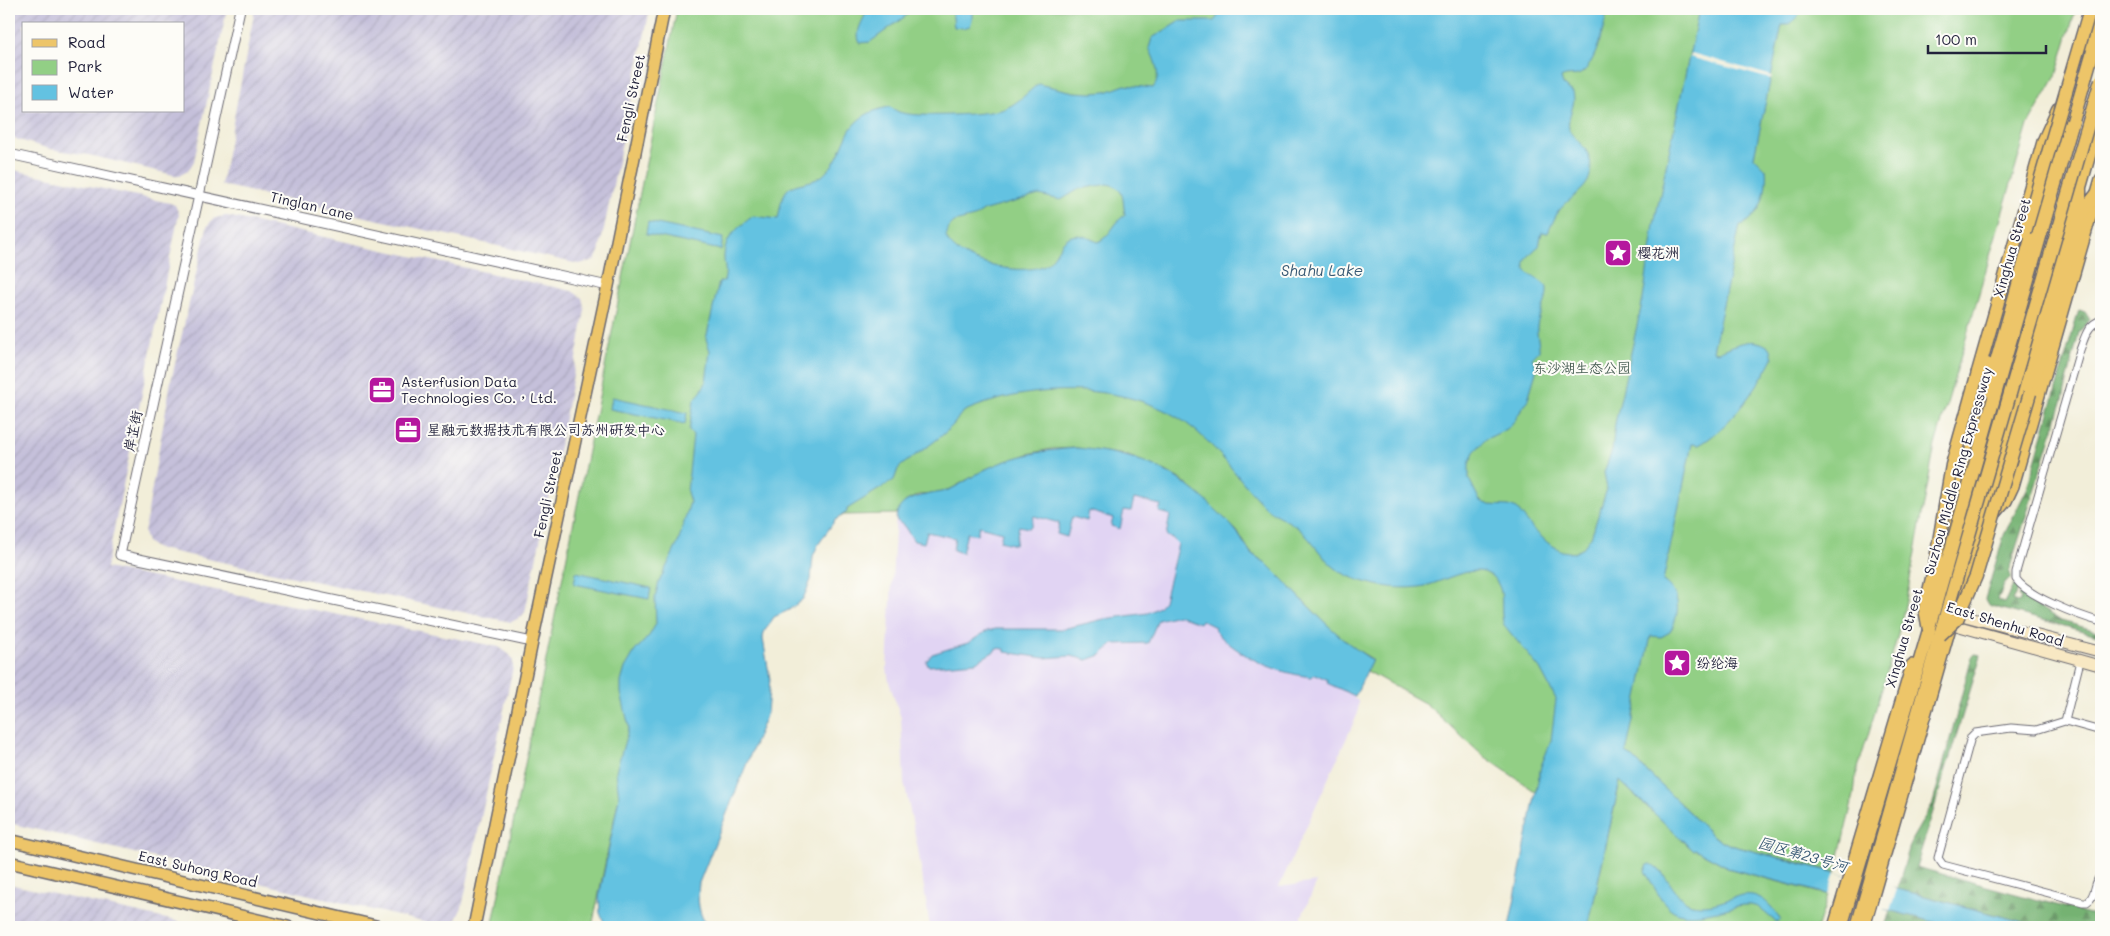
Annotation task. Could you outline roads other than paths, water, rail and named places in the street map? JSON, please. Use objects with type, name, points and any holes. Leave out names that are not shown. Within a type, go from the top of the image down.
[{"type":"highway","points":[[1982,410],[1981,384],[2090,9]]},
{"type":"highway","name":"Suzhou Middle Ring Expressway","points":[[1857,927],[1934,632],[2101,23]]},
{"type":"highway","name":"Suzhou Middle Ring Expressway","points":[[1841,927],[1934,632],[2101,80]]},
{"type":"highway","points":[[2074,86],[2046,131],[1952,465],[1935,565],[1925,610],[1934,632],[1957,619],[1976,576],[2080,215],[2080,190]]},
{"type":"highway","points":[[2080,215],[2097,194]]},
{"type":"main road","name":"Fengli Street","points":[[474,927],[664,9]]},
{"type":"main road","name":"Xinghua Street","points":[[1834,927],[1928,614],[1953,513],[2097,9]]},
{"type":"main road","points":[[1864,927],[1951,624],[1963,595],[2101,116]]},
{"type":"main road","points":[[1981,531],[2006,500],[2012,486],[2101,179]]},
{"type":"main road","name":"East Shenhu Road","points":[[1928,614],[1955,613],[2101,652]]},
{"type":"main road","name":"East Shenhu Road","points":[[1928,614],[1951,624],[2101,666]]},
{"type":"main road","name":"East Suhong Road","points":[[9,840],[380,927]]},
{"type":"main road","points":[[9,862],[288,927]]},
{"type":"street","name":"岸芷街","points":[[240,9],[120,555],[532,642]]},
{"type":"street","name":"Tinglan Lane","points":[[9,154],[608,286]]},
{"type":"street","points":[[2101,320],[2091,326],[2083,342],[2016,572],[2016,579],[2024,588],[2071,612],[2101,622]]},
{"type":"street","points":[[2065,721],[2080,660]]},
{"type":"street","points":[[2101,731],[2065,721],[2036,730],[2011,728],[1975,733],[1971,737],[1938,858],[1943,865],[2083,902],[2093,898],[2098,878],[2101,875]]},
{"type":"water","points":[[868,9],[910,9],[907,15],[870,42],[860,43],[858,34]]},
{"type":"water","points":[[952,9],[972,9],[970,26],[963,28],[954,27]]},
{"type":"water","name":"Shahu Lake","points":[[1219,9],[1608,9],[1602,34],[1591,63],[1580,74],[1561,78],[1563,85],[1573,92],[1574,97],[1568,124],[1569,129],[1588,154],[1591,170],[1586,184],[1558,212],[1548,233],[1542,232],[1539,246],[1525,263],[1526,269],[1530,274],[1545,285],[1547,289],[1546,299],[1538,322],[1539,351],[1532,358],[1535,363],[1536,372],[1528,399],[1507,429],[1486,439],[1474,452],[1469,464],[1469,479],[1480,501],[1489,505],[1509,506],[1517,509],[1533,529],[1548,543],[1562,551],[1574,553],[1583,548],[1591,537],[1607,489],[1604,472],[1612,451],[1615,424],[1643,299],[1654,224],[1699,9],[1804,9],[1796,19],[1787,25],[1782,25],[1754,157],[1766,169],[1766,185],[1758,210],[1747,222],[1740,225],[1713,351],[1718,352],[1745,342],[1758,342],[1771,349],[1773,358],[1751,394],[1731,418],[1699,445],[1692,444],[1663,581],[1674,592],[1677,605],[1676,618],[1670,632],[1661,637],[1651,636],[1626,753],[1713,836],[1730,845],[2042,927],[1953,927],[1727,868],[1695,849],[1693,850],[1620,781],[1588,927],[1509,927],[1541,766],[1551,741],[1556,699],[1540,669],[1504,625],[1500,589],[1491,575],[1472,571],[1428,585],[1401,588],[1363,582],[1346,575],[1331,565],[1298,528],[1263,505],[1217,451],[1186,423],[1162,409],[1136,399],[1107,393],[1047,391],[1018,395],[965,411],[941,436],[902,465],[898,469],[894,480],[847,509],[847,512],[835,520],[813,556],[811,580],[803,599],[789,610],[774,617],[764,632],[763,639],[770,679],[767,713],[699,883],[699,906],[702,917],[708,927],[606,927],[600,913],[599,897],[619,797],[616,771],[629,727],[621,693],[621,682],[625,668],[635,651],[649,636],[656,624],[655,597],[659,582],[678,543],[690,502],[687,492],[693,435],[689,430],[694,400],[706,382],[710,351],[706,339],[719,282],[724,281],[725,277],[725,250],[733,233],[753,216],[778,219],[782,200],[787,190],[790,187],[818,179],[822,176],[838,156],[852,127],[860,118],[872,112],[889,107],[899,112],[920,115],[952,115],[996,111],[1013,104],[1038,84],[1074,92],[1091,93],[1106,92],[1125,85],[1153,88],[1156,84],[1157,74],[1149,48],[1152,38],[1180,21],[1214,21],[1218,16]],"holes":[[[1108,184],[1118,188],[1122,195],[1125,215],[1098,242],[1079,235],[1067,238],[1048,263],[1043,266],[1032,269],[1019,269],[989,265],[962,254],[952,246],[946,237],[949,227],[954,222],[974,217],[985,210],[1039,195],[1061,200],[1079,189]]]},
{"type":"water","points":[[648,222],[723,238],[721,250],[646,234]]},
{"type":"water","points":[[612,397],[687,413],[685,424],[610,409]]},
{"type":"water","points":[[1077,448],[1103,451],[1145,462],[1180,480],[1214,508],[1235,529],[1252,554],[1268,565],[1343,639],[1372,660],[1355,696],[1327,683],[1328,680],[1315,674],[1312,677],[1298,675],[1259,662],[1224,640],[1214,630],[1215,627],[1201,620],[1199,623],[1178,615],[1158,620],[1148,643],[1113,644],[1101,655],[1087,660],[1071,656],[1044,658],[1005,652],[1005,649],[996,648],[995,651],[976,662],[929,666],[926,662],[932,654],[968,643],[987,631],[996,629],[1063,629],[1104,619],[1148,613],[1159,607],[1164,601],[1178,544],[1172,538],[1166,536],[1170,515],[1159,512],[1161,505],[1134,499],[1131,511],[1124,510],[1120,529],[1111,526],[1113,518],[1089,511],[1087,521],[1072,517],[1067,537],[1057,534],[1059,523],[1034,516],[1029,528],[1019,526],[1015,545],[1000,541],[1002,532],[979,526],[977,535],[967,533],[962,553],[953,550],[955,538],[927,532],[924,543],[914,541],[904,526],[896,520],[902,504],[909,500],[951,489],[999,463],[1031,454]]},
{"type":"water","points":[[576,572],[651,588],[649,599],[574,584]]},
{"type":"water","points":[[1651,864],[1662,873],[1681,897],[1692,904],[1706,905],[1749,895],[1759,897],[1769,905],[1781,920],[1776,922],[1758,907],[1751,905],[1691,915],[1681,914],[1666,905],[1645,871],[1648,865]]},
{"type":"place","name":"樱花洲","points":[[1618,253]]},
{"type":"place","name":"Asterfusion Data Technologies Co.，Ltd.","points":[[382,390]]},
{"type":"place","name":"星融元数据技术有限公司苏州研发中心","points":[[408,430]]},
{"type":"place","name":"纷纶海","points":[[1677,663]]},
{"type":"park label","name":"东沙湖生态公园","points":[[1582,368]]},
{"type":"water label","name":"园区第23号河","points":[[1803,855]]}]
